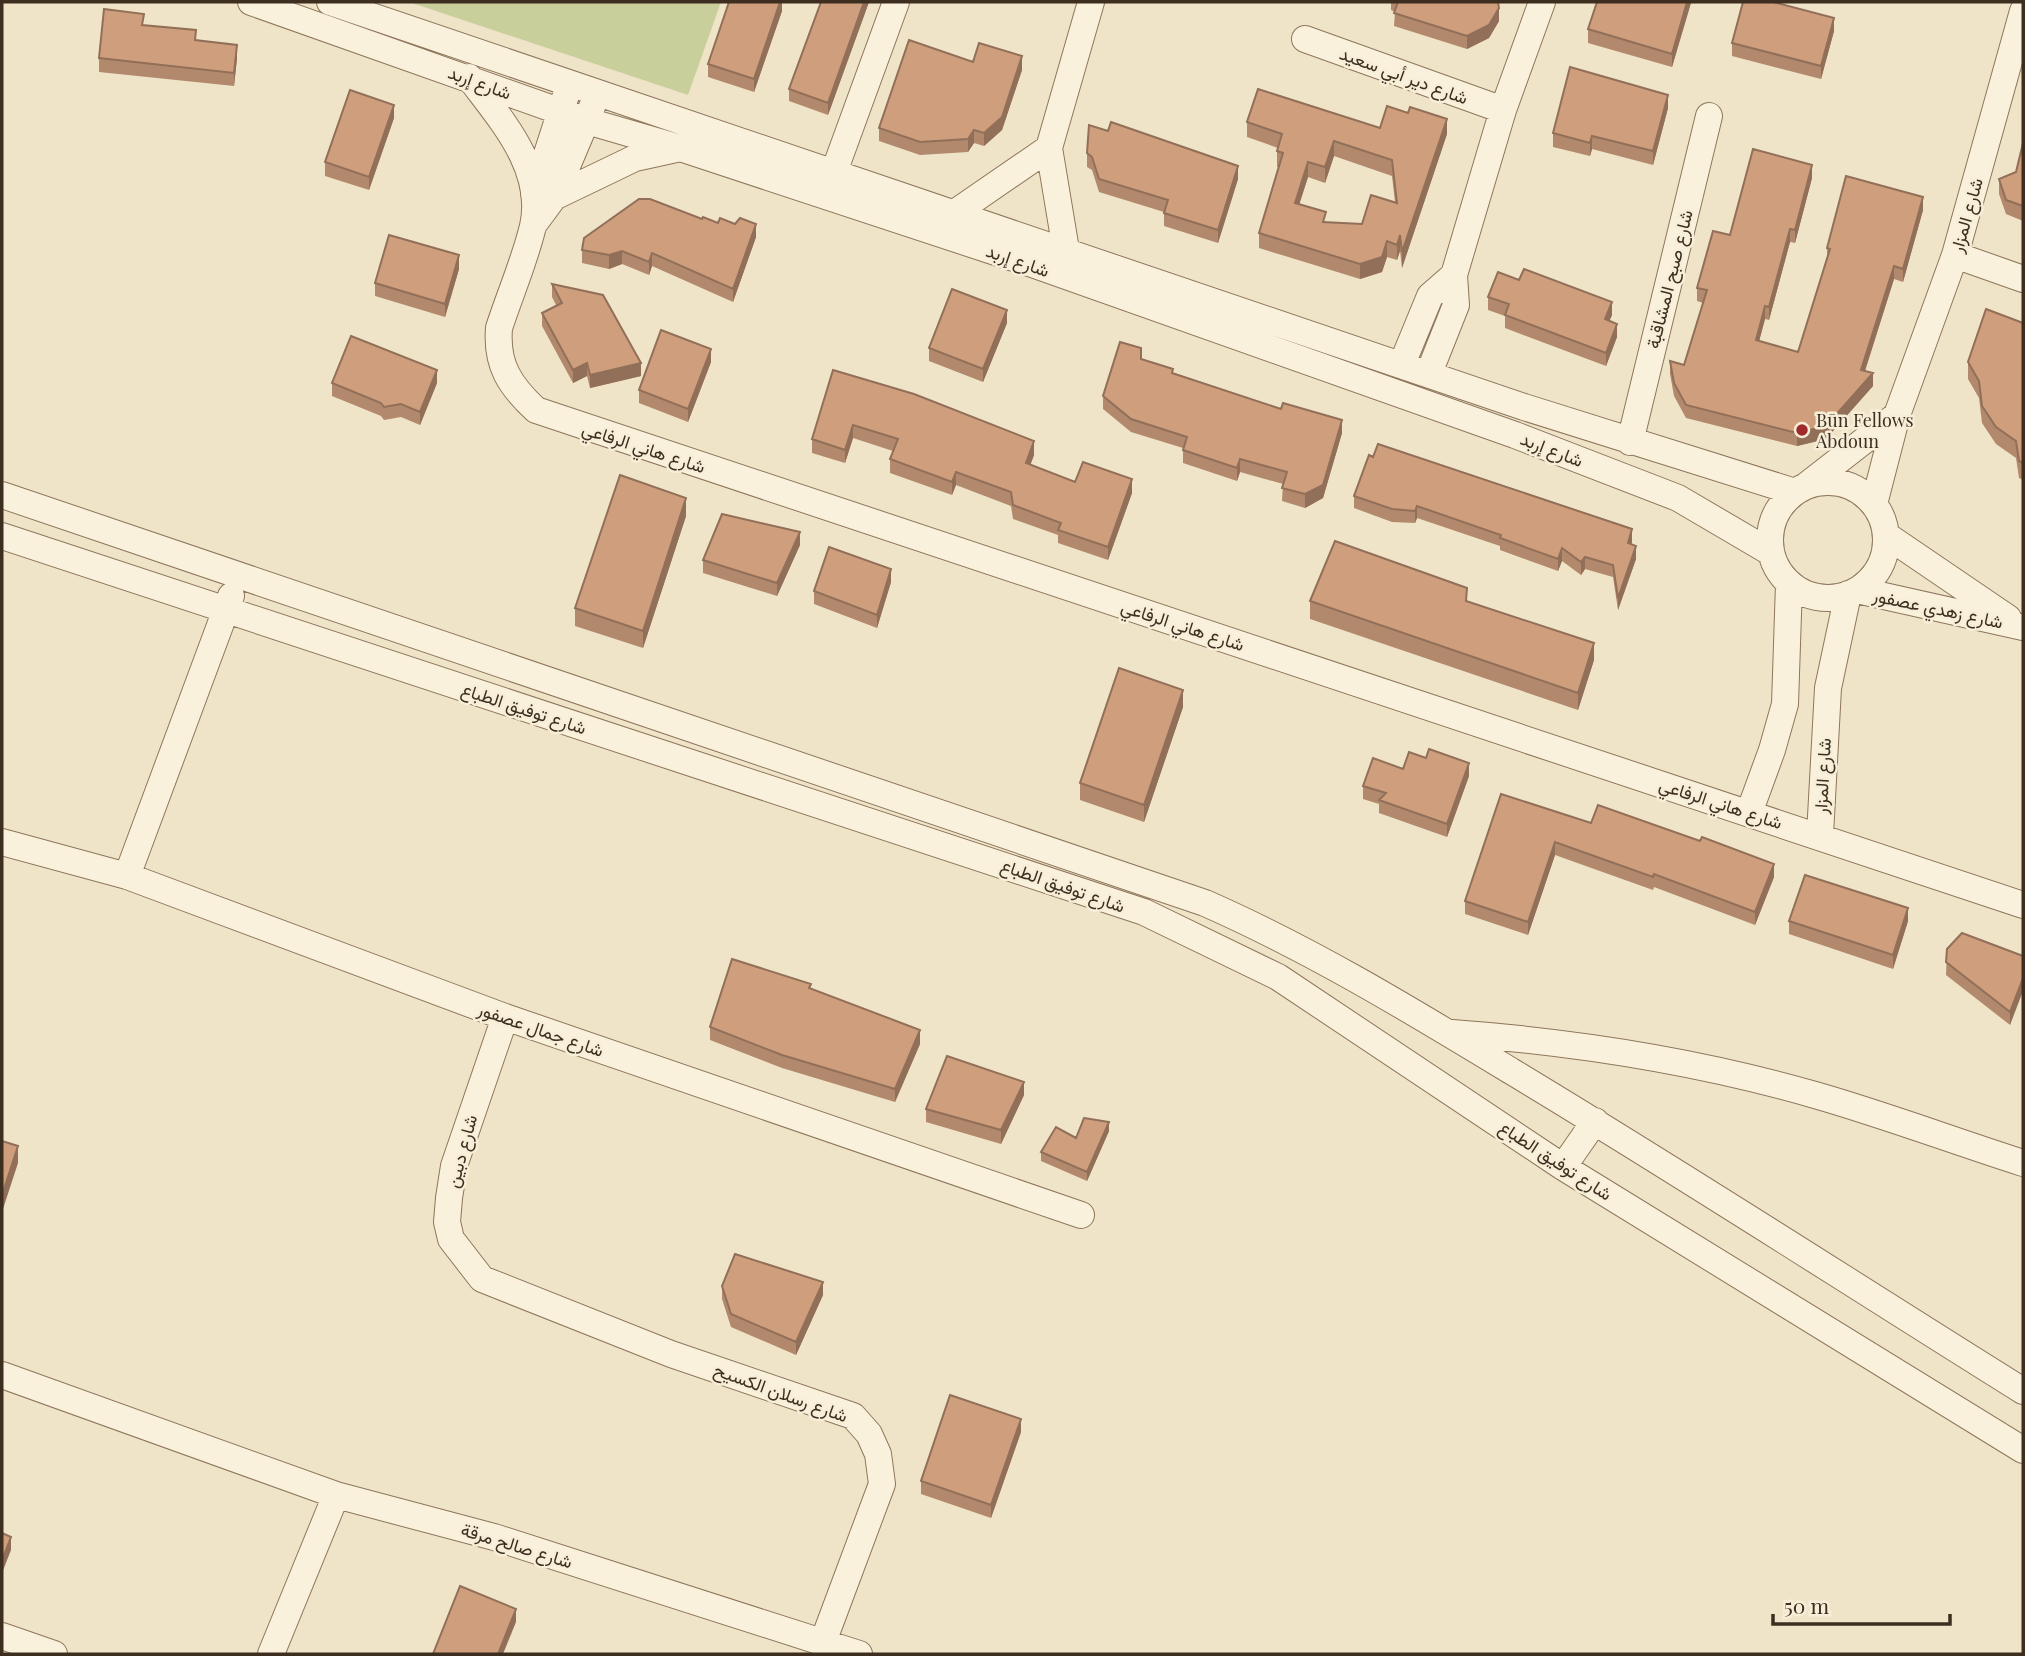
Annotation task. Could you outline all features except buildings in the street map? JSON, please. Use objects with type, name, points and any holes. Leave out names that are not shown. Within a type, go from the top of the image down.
[{"type":"street","name":"شارع إربد","points":[[251,2],[587,121],[680,148],[1032,264],[1515,435],[1678,498],[1770,552]]},
{"type":"street","name":"شارع إربد","points":[[330,2],[1630,442],[1800,489]]},
{"type":"street","points":[[834,172],[897,2]]},
{"type":"street","points":[[1066,250],[1049,149],[1091,2]]},
{"type":"street","points":[[1429,373],[1456,305],[1454,275],[1503,110],[1542,2]]},
{"type":"street","name":"شارع المزار","points":[[1874,504],[1897,415],[1955,255],[2023,11]]},
{"type":"street","name":"شارع دير أبي سعيد","points":[[1305,39],[1503,110]]},
{"type":"street","points":[[468,77],[513,136],[544,195]]},
{"type":"street","name":"شارع هاني الرفاعي","points":[[569,84],[544,195],[499,328],[498,345],[511,385],[537,410],[1820,835],[2023,905]]},
{"type":"street","name":"شارع هاني الرفاعي","points":[[544,195],[587,121],[596,94]]},
{"type":"street","name":"شارع صبح المشاقبة","points":[[1630,442],[1709,116]]},
{"type":"street","name":"شارع هاني الرفاعي","points":[[544,195],[635,158],[680,148]]},
{"type":"street","points":[[956,212],[1049,149]]},
{"type":"street","points":[[1955,255],[2023,279]]},
{"type":"street","points":[[1402,364],[1430,296],[1454,275]]},
{"type":"street","points":[[1800,489],[1825,482],[1843,484],[1860,491],[1874,504],[1886,535],[1880,567],[1853,592],[1817,597],[1789,584],[1777,569],[1770,552],[1769,535],[1773,519],[1782,504],[1800,489],[1897,415]]},
{"type":"street","name":"شارع توفيق الطباع","points":[[2,495],[1205,903],[1272,933],[1447,1032],[1595,1121],[2023,1391]]},
{"type":"street","name":"شارع زهدي عصفور","points":[[1886,535],[2021,626]]},
{"type":"street","name":"شارع توفيق الطباع","points":[[2,536],[1144,912],[1278,977],[1563,1167],[2023,1450]]},
{"type":"street","points":[[127,876],[239,575]]},
{"type":"street","points":[[1749,813],[1773,750],[1785,704],[1789,584]]},
{"type":"street","name":"شارع المزار","points":[[1820,835],[1828,688],[1853,592]]},
{"type":"street","name":"شارع زهدي عصفور","points":[[1853,592],[2021,626]]},
{"type":"street","name":"شارع جمال عصفور","points":[[2,842],[127,876],[505,1017],[1081,1215]]},
{"type":"street","name":"شارع دبين","points":[[482,1279],[452,1239],[447,1222],[449,1198],[454,1166],[505,1017]]},
{"type":"street","points":[[1447,1032],[1552,1040],[1684,1064],[1814,1095],[2023,1163]]},
{"type":"street","points":[[1563,1167],[1595,1121]]},
{"type":"street","name":"شارع رسلان الكسيح","points":[[482,1279],[671,1353],[853,1416],[869,1434],[878,1454],[882,1484],[823,1642]]},
{"type":"street","name":"شارع صالح مرقة","points":[[2,1375],[336,1495],[494,1537],[859,1654]]},
{"type":"street","points":[[271,1654],[336,1495]]},
{"type":"street","points":[[2,1636],[54,1654]]},
{"type":"green space","points":[[409,2],[721,2],[688,95]]},
{"type":"place","name":"Būn Fellows Abdoun","points":[[1802,430]]}]
